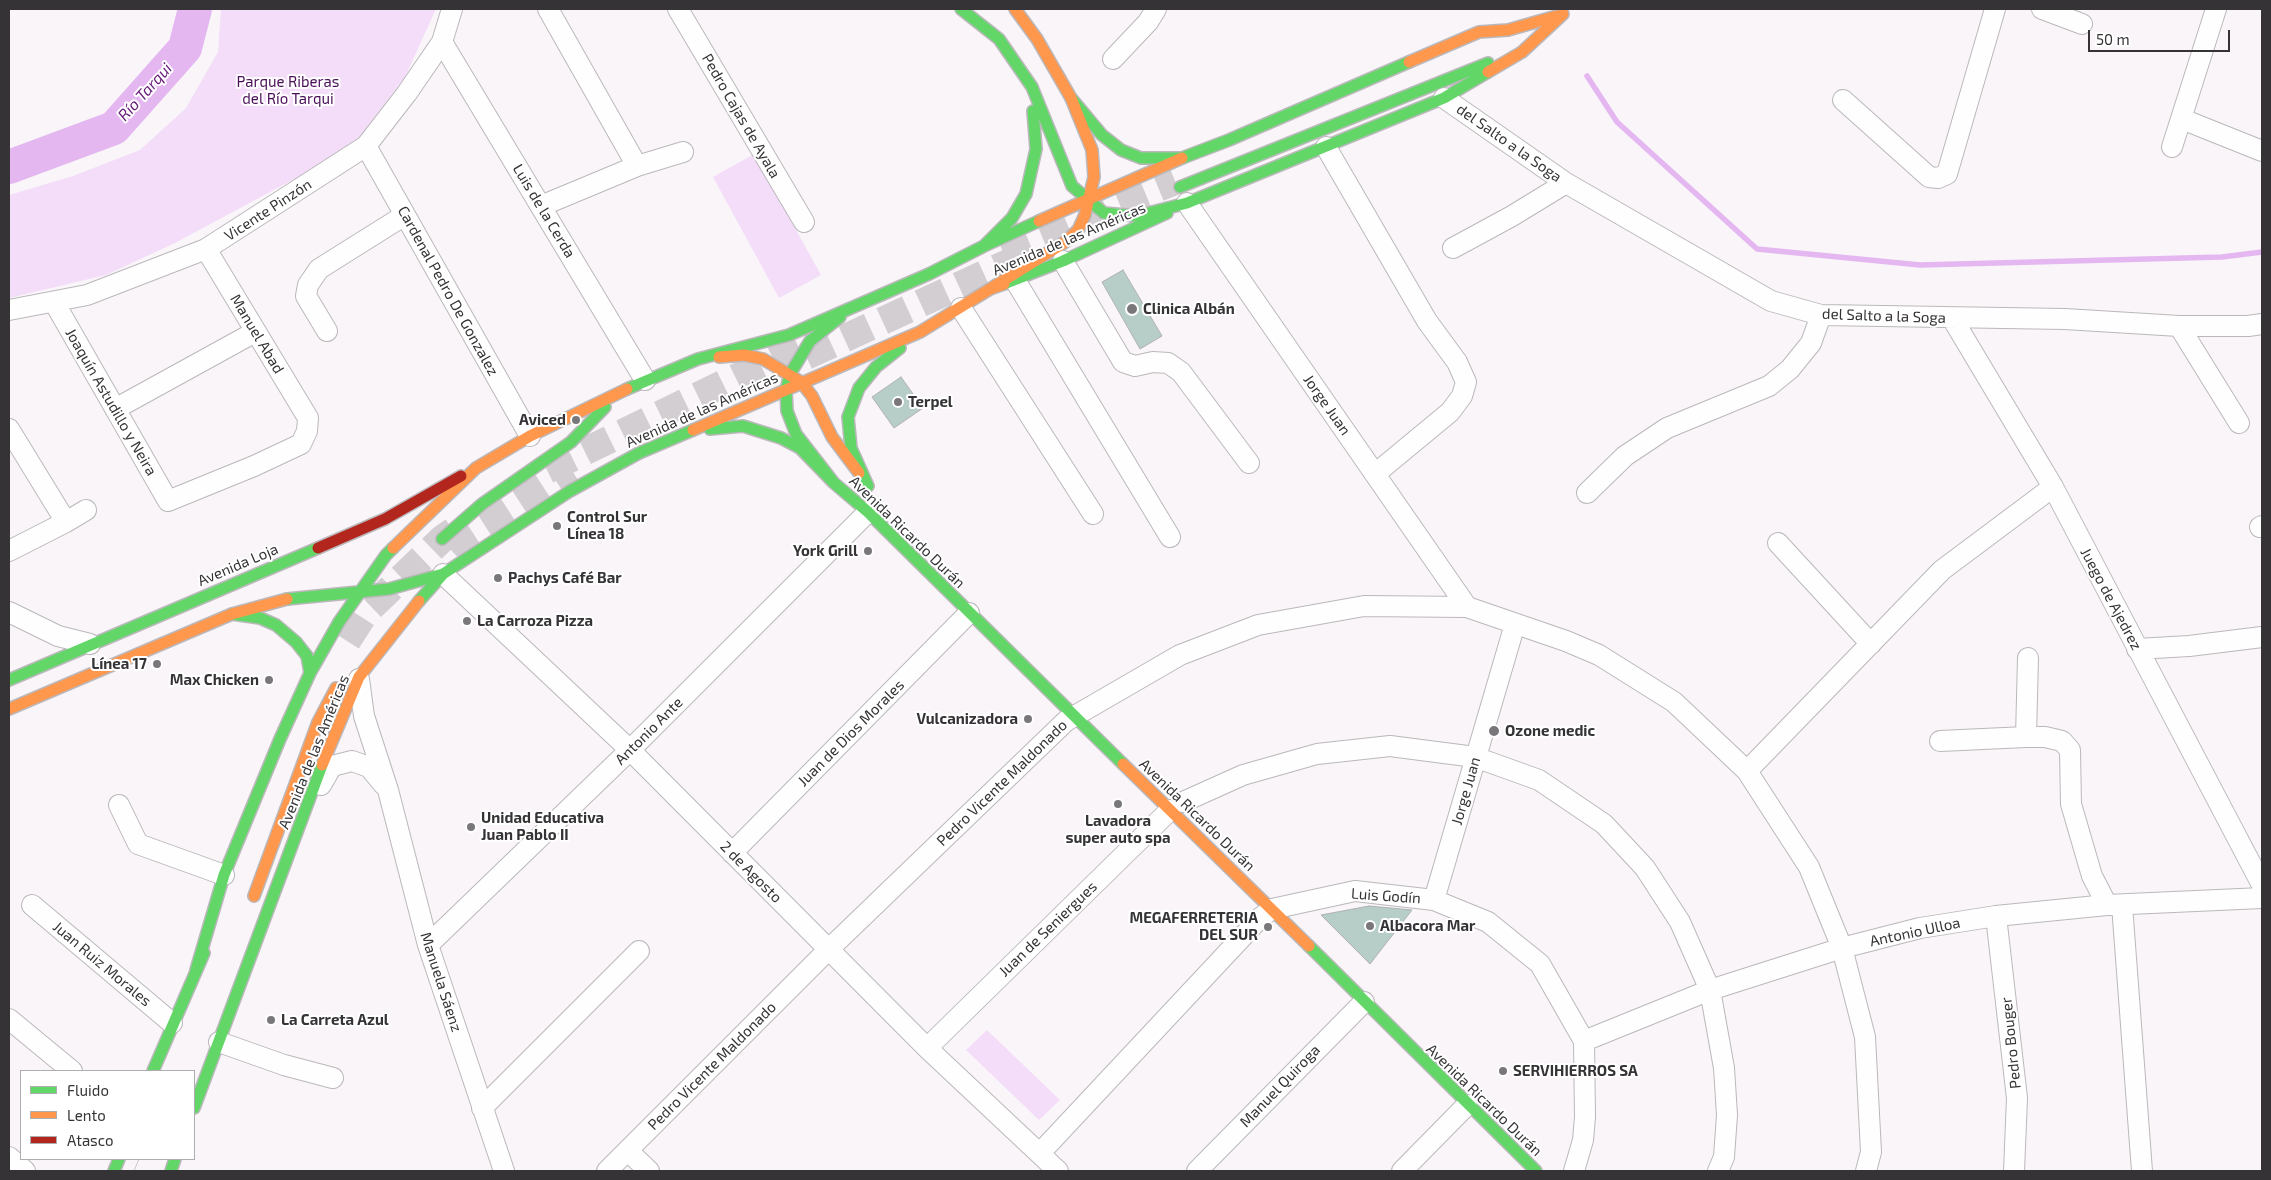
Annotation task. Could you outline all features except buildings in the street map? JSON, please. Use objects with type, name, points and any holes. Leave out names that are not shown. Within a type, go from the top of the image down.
[{"type":"main road","points":[[961,9],[999,39],[1032,87],[1070,184],[1087,201],[1104,212],[1123,216],[1137,216],[1181,190]]},
{"type":"main road","points":[[990,289],[1065,242],[1078,230],[1094,177],[1092,150],[1071,98],[1037,40],[1015,9]]},
{"type":"main road","points":[[1563,14],[1574,9]]},
{"type":"main road","name":"Avenida de las Américas","points":[[1464,52],[1508,30],[1563,14]]},
{"type":"main road","name":"Avenida de las Américas","points":[[1181,190],[1326,147],[1444,98],[1522,52],[1563,14]]},
{"type":"main road","name":"Avenida de las Américas","points":[[196,970],[224,876],[280,739],[310,674],[339,622],[386,555],[476,468],[530,436],[645,380],[698,359],[789,335],[867,302],[929,274],[984,246],[1182,158],[1229,140],[1480,32],[1508,30]]},
{"type":"main road","name":"Avenida de las Américas","points":[[1181,190],[1371,109],[1522,52]]},
{"type":"main road","points":[[984,246],[1012,218],[1026,194],[1036,149],[1032,87]]},
{"type":"main road","points":[[1071,98],[1102,135],[1121,150],[1141,158],[1182,158]]},
{"type":"main road","name":"Avenida de las Américas","points":[[250,908],[318,722],[349,679],[443,574],[570,491],[638,452],[694,430],[920,332],[990,289],[1063,260],[1181,190],[1359,102]]},
{"type":"main road","points":[[834,483],[796,434],[788,411],[786,390],[790,374],[810,341],[834,321],[867,302]]},
{"type":"main road","points":[[698,359],[744,355],[763,360],[801,382],[812,396],[832,437],[871,489],[851,448],[848,417],[859,388],[876,367],[920,332]]},
{"type":"main road","points":[[442,539],[482,504],[571,442],[619,393]]},
{"type":"main road","points":[[694,430],[742,426],[781,438],[800,448],[834,483]]},
{"type":"main road","name":"Avenida Loja","points":[[9,680],[385,519],[476,468]]},
{"type":"main road","name":"Avenida Ricardo Durán","points":[[834,483],[868,512],[969,613],[1084,709],[1284,906],[1364,1002],[1536,1171]]},
{"type":"main road","points":[[9,709],[232,614],[286,599],[359,594],[390,589],[443,574]]},
{"type":"main road","points":[[232,614],[260,618],[276,625],[296,642],[307,656],[310,674]]},
{"type":"main road","name":"Avenida de las Américas","points":[[195,1103],[304,817],[329,747],[349,679]]},
{"type":"main road","name":"Avenida de las Américas","points":[[153,1070],[172,1022],[230,896]]},
{"type":"main road","name":"Avenida de las Américas","points":[[195,1102],[232,973]]},
{"type":"main road","name":"Avenida Ricardo Durán","points":[[1440,1059],[1550,1171]]},
{"type":"street","name":"Vicente Pinzón","points":[[9,310],[87,295],[206,250],[366,146],[407,93],[442,42],[452,9]]},
{"type":"street","points":[[548,9],[637,166]]},
{"type":"street","name":"Pedro Cajas de Ayala","points":[[678,9],[804,222]]},
{"type":"street","points":[[1113,59],[1148,22],[1156,9]]},
{"type":"street","points":[[1843,100],[1929,177],[1938,178],[1947,174],[1995,9]]},
{"type":"street","points":[[2042,9],[2082,24]]},
{"type":"street","points":[[2172,147],[2216,9]]},
{"type":"street","name":"Luis de la Cerda","points":[[442,42],[645,380]]},
{"type":"street","name":"del Salto a la Soga","points":[[1444,98],[1566,183],[1771,301],[1821,315],[2065,319],[2180,326],[2248,326],[2262,324]]},
{"type":"street","points":[[2182,119],[2262,151]]},
{"type":"street","name":"Cardenal Pedro De Gonzalez","points":[[366,146],[530,436]]},
{"type":"street","points":[[1326,147],[1428,321],[1457,362],[1466,382],[1462,396],[1450,412],[1375,474]]},
{"type":"street","points":[[541,206],[637,166],[683,152]]},
{"type":"street","points":[[1453,248],[1512,216],[1566,183]]},
{"type":"street","name":"Jorge Juan","points":[[1181,190],[1467,607]]},
{"type":"street","points":[[327,331],[306,296],[308,285],[319,269],[405,215]]},
{"type":"street","name":"Manuel Abad","points":[[168,501],[254,466],[301,444],[307,431],[308,418],[206,250]]},
{"type":"street","points":[[1063,260],[1123,362],[1135,366],[1153,362],[1168,363],[1180,372],[1249,463]]},
{"type":"street","points":[[1015,280],[1170,537]]},
{"type":"street","name":"Joaquín Astudillo y Neira","points":[[54,302],[168,501]]},
{"type":"street","points":[[961,308],[1093,514]]},
{"type":"street","points":[[1587,493],[1625,456],[1667,428],[1769,386],[1790,368],[1811,343],[1821,315]]},
{"type":"street","name":"Juego de Ajedrez","points":[[1952,318],[2053,487],[2262,885]]},
{"type":"street","points":[[2180,326],[2238,423]]},
{"type":"street","points":[[115,409],[255,332]]},
{"type":"street","points":[[9,429],[66,522]]},
{"type":"street","points":[[1747,771],[1942,570],[2053,487]]},
{"type":"street","points":[[9,551],[86,510]]},
{"type":"street","name":"Antonio Ante","points":[[428,945],[630,750],[868,512]]},
{"type":"street","points":[[1778,543],[1871,644]]},
{"type":"street","name":"2 de Agosto","points":[[443,574],[630,750],[927,1048],[1058,1171]]},
{"type":"street","name":"Pedro Vicente Maldonado","points":[[607,1171],[828,950],[1084,709],[1180,655],[1258,625],[1364,606],[1467,607],[1566,641],[1599,655],[1634,675],[1674,702],[1747,771],[1810,867],[1842,948],[1865,1037],[1872,1152],[1866,1171]]},
{"type":"street","points":[[9,612],[58,636],[90,644]]},
{"type":"street","name":"Juan de Dios Morales","points":[[732,853],[969,613]]},
{"type":"street","name":"Jorge Juan","points":[[1434,900],[1515,624]]},
{"type":"street","points":[[2137,649],[2189,646],[2262,637]]},
{"type":"street","points":[[2026,737],[2028,658]]},
{"type":"street","name":"Manuela Sáenz","points":[[349,679],[364,716],[388,790],[428,945],[504,1171]]},
{"type":"street","points":[[1940,741],[2045,737],[2062,741],[2070,750],[2071,804],[2092,876],[2114,905],[2142,1171]]},
{"type":"street","name":"Juan de Seniergues","points":[[927,1048],[1179,804],[1243,775],[1317,754],[1390,746],[1475,757],[1539,780],[1604,824],[1645,868],[1680,922],[1710,990],[1725,1077],[1724,1157],[1718,1171]]},
{"type":"street","name":"Manuela Sáenz","points":[[304,817],[332,766],[352,761],[369,767],[388,790]]},
{"type":"street","points":[[119,805],[138,844],[224,876]]},
{"type":"street","name":"Luis Godín","points":[[1040,1153],[1260,918],[1284,906],[1354,891],[1434,900],[1488,922],[1540,964],[1584,1041],[1586,1117],[1574,1171]]},
{"type":"street","name":"Antonio Ulloa","points":[[1584,1041],[1710,990],[1842,948],[1920,928],[1996,916],[2114,905],[2262,898]]},
{"type":"street","name":"Juan Ruiz Morales","points":[[32,905],[172,1022]]},
{"type":"street","name":"Pedro Bouger","points":[[1996,916],[2017,1098],[2014,1171]]},
{"type":"street","points":[[482,1108],[639,952]]},
{"type":"street","name":"Manuel Quiroga","points":[[1197,1171],[1364,1002]]},
{"type":"street","points":[[9,1019],[71,1070]]},
{"type":"street","points":[[219,1042],[284,1065],[334,1078]]},
{"type":"street","points":[[1402,1171],[1467,1105]]},
{"type":"street","points":[[628,1151],[649,1171]]},
{"type":"street","points":[[9,1157],[26,1171]]},
{"type":"green space","name":"Parque Riberas del Río Tarqui","points":[[221,9],[436,9],[405,77],[350,149],[175,243],[106,275],[9,298],[9,195],[73,176],[140,150],[186,108],[218,52]]},
{"type":"green space","points":[[754,154],[821,275],[779,298],[713,177]]},
{"type":"green space","points":[[987,1030],[1060,1100],[1039,1120],[966,1050]]},
{"type":"waterway","name":"Río Tarqui","points":[[9,167],[114,128],[185,48],[195,9]]},
{"type":"waterway","points":[[1587,76],[1617,122],[1757,249],[1920,265],[2222,257],[2262,252]]},
{"type":"tunnel","points":[[1003,252],[1175,181]]},
{"type":"tunnel","points":[[806,356],[1028,254]]},
{"type":"tunnel","points":[[547,470],[821,336]]},
{"type":"tunnel","points":[[451,550],[465,537],[571,469]]},
{"type":"tunnel","points":[[347,641],[365,613],[442,539],[461,526]]},
{"type":"tram line","points":[[134,1171],[139,1160]]},
{"type":"traffic: fast","points":[[961,9],[999,39],[1032,87],[1072,186],[1104,213],[1137,216],[1187,203],[1444,98],[1488,72]]},
{"type":"traffic: fast","points":[[1071,98],[1102,135],[1121,150],[1141,158],[1182,158],[1229,140],[1409,62]]},
{"type":"traffic: fast","points":[[1180,187],[1488,63]]},
{"type":"traffic: fast","points":[[984,246],[1012,218],[1026,194],[1036,149],[1033,111]]},
{"type":"traffic: fast","points":[[1004,284],[1063,261],[1167,213]]},
{"type":"traffic: fast","points":[[627,389],[698,359],[789,335],[929,274],[1039,221]]},
{"type":"traffic: fast","points":[[840,317],[810,341],[790,374],[786,390],[787,411],[796,434],[834,483],[868,512],[1123,764]]},
{"type":"traffic: fast","points":[[868,486],[851,448],[848,417],[859,388],[876,367],[900,348]]},
{"type":"traffic: fast","points":[[442,539],[482,504],[571,442],[605,407]]},
{"type":"traffic: fast","points":[[710,429],[743,426],[781,438],[800,448],[834,483]]},
{"type":"traffic: fast","points":[[419,601],[443,574],[570,491],[639,453],[693,430]]},
{"type":"traffic: fast","points":[[9,680],[318,548]]},
{"type":"traffic: fast","points":[[196,970],[224,875],[280,739],[310,673],[339,622],[386,555],[393,548]]},
{"type":"traffic: fast","points":[[287,599],[389,589],[443,574]]},
{"type":"traffic: fast","points":[[232,614],[260,618],[276,625],[296,642],[307,656],[310,673]]},
{"type":"traffic: fast","points":[[195,1105],[322,765]]},
{"type":"traffic: fast","points":[[1309,946],[1536,1171]]},
{"type":"traffic: fast","points":[[153,1070],[204,953]]},
{"type":"traffic: fast","points":[[114,1171],[119,1160]]},
{"type":"traffic: fast","points":[[171,1171],[175,1160]]},
{"type":"traffic: slow","points":[[990,289],[1065,242],[1078,230],[1085,215],[1094,177],[1092,150],[1071,98],[1037,39],[1015,9]]},
{"type":"traffic: slow","points":[[1488,72],[1522,52],[1563,14]]},
{"type":"traffic: slow","points":[[1409,62],[1479,32],[1508,30],[1557,16]]},
{"type":"traffic: slow","points":[[1039,221],[1182,158]]},
{"type":"traffic: slow","points":[[693,430],[920,332],[990,289],[1004,284]]},
{"type":"traffic: slow","points":[[719,357],[744,355],[763,359],[801,382],[812,396],[832,437],[859,473]]},
{"type":"traffic: slow","points":[[393,548],[476,468],[530,436],[627,389]]},
{"type":"traffic: slow","points":[[9,709],[232,614],[287,599]]},
{"type":"traffic: slow","points":[[322,765],[359,677],[419,601]]},
{"type":"traffic: slow","points":[[254,896],[318,722],[336,688]]},
{"type":"traffic: slow","points":[[1123,764],[1309,946]]},
{"type":"traffic: jam","points":[[318,548],[385,519],[461,476]]},
{"type":"place","name":"Clinica Albán","points":[[1132,309]]},
{"type":"place","name":"Terpel","points":[[898,402]]},
{"type":"place","name":"Aviced","points":[[576,420]]},
{"type":"place","name":"Control Sur Línea 18","points":[[557,526]]},
{"type":"place","name":"York Grill","points":[[868,551]]},
{"type":"place","name":"Pachys Café Bar","points":[[498,578]]},
{"type":"place","name":"La Carroza Pizza","points":[[467,621]]},
{"type":"place","name":"Línea 17","points":[[157,664]]},
{"type":"place","name":"Max Chicken","points":[[269,680]]},
{"type":"place","name":"Vulcanizadora","points":[[1028,719]]},
{"type":"place","name":"Ozone medic","points":[[1494,731]]},
{"type":"place","name":"Lavadora super auto spa","points":[[1118,804]]},
{"type":"place","name":"Unidad Educativa Juan Pablo II","points":[[471,827]]},
{"type":"place","name":"Albacora Mar","points":[[1370,926]]},
{"type":"place","name":"MEGAFERRETERIA DEL SUR","points":[[1268,927]]},
{"type":"place","name":"La Carreta Azul","points":[[271,1020]]},
{"type":"place","name":"SERVIHIERROS SA","points":[[1503,1071]]}]
